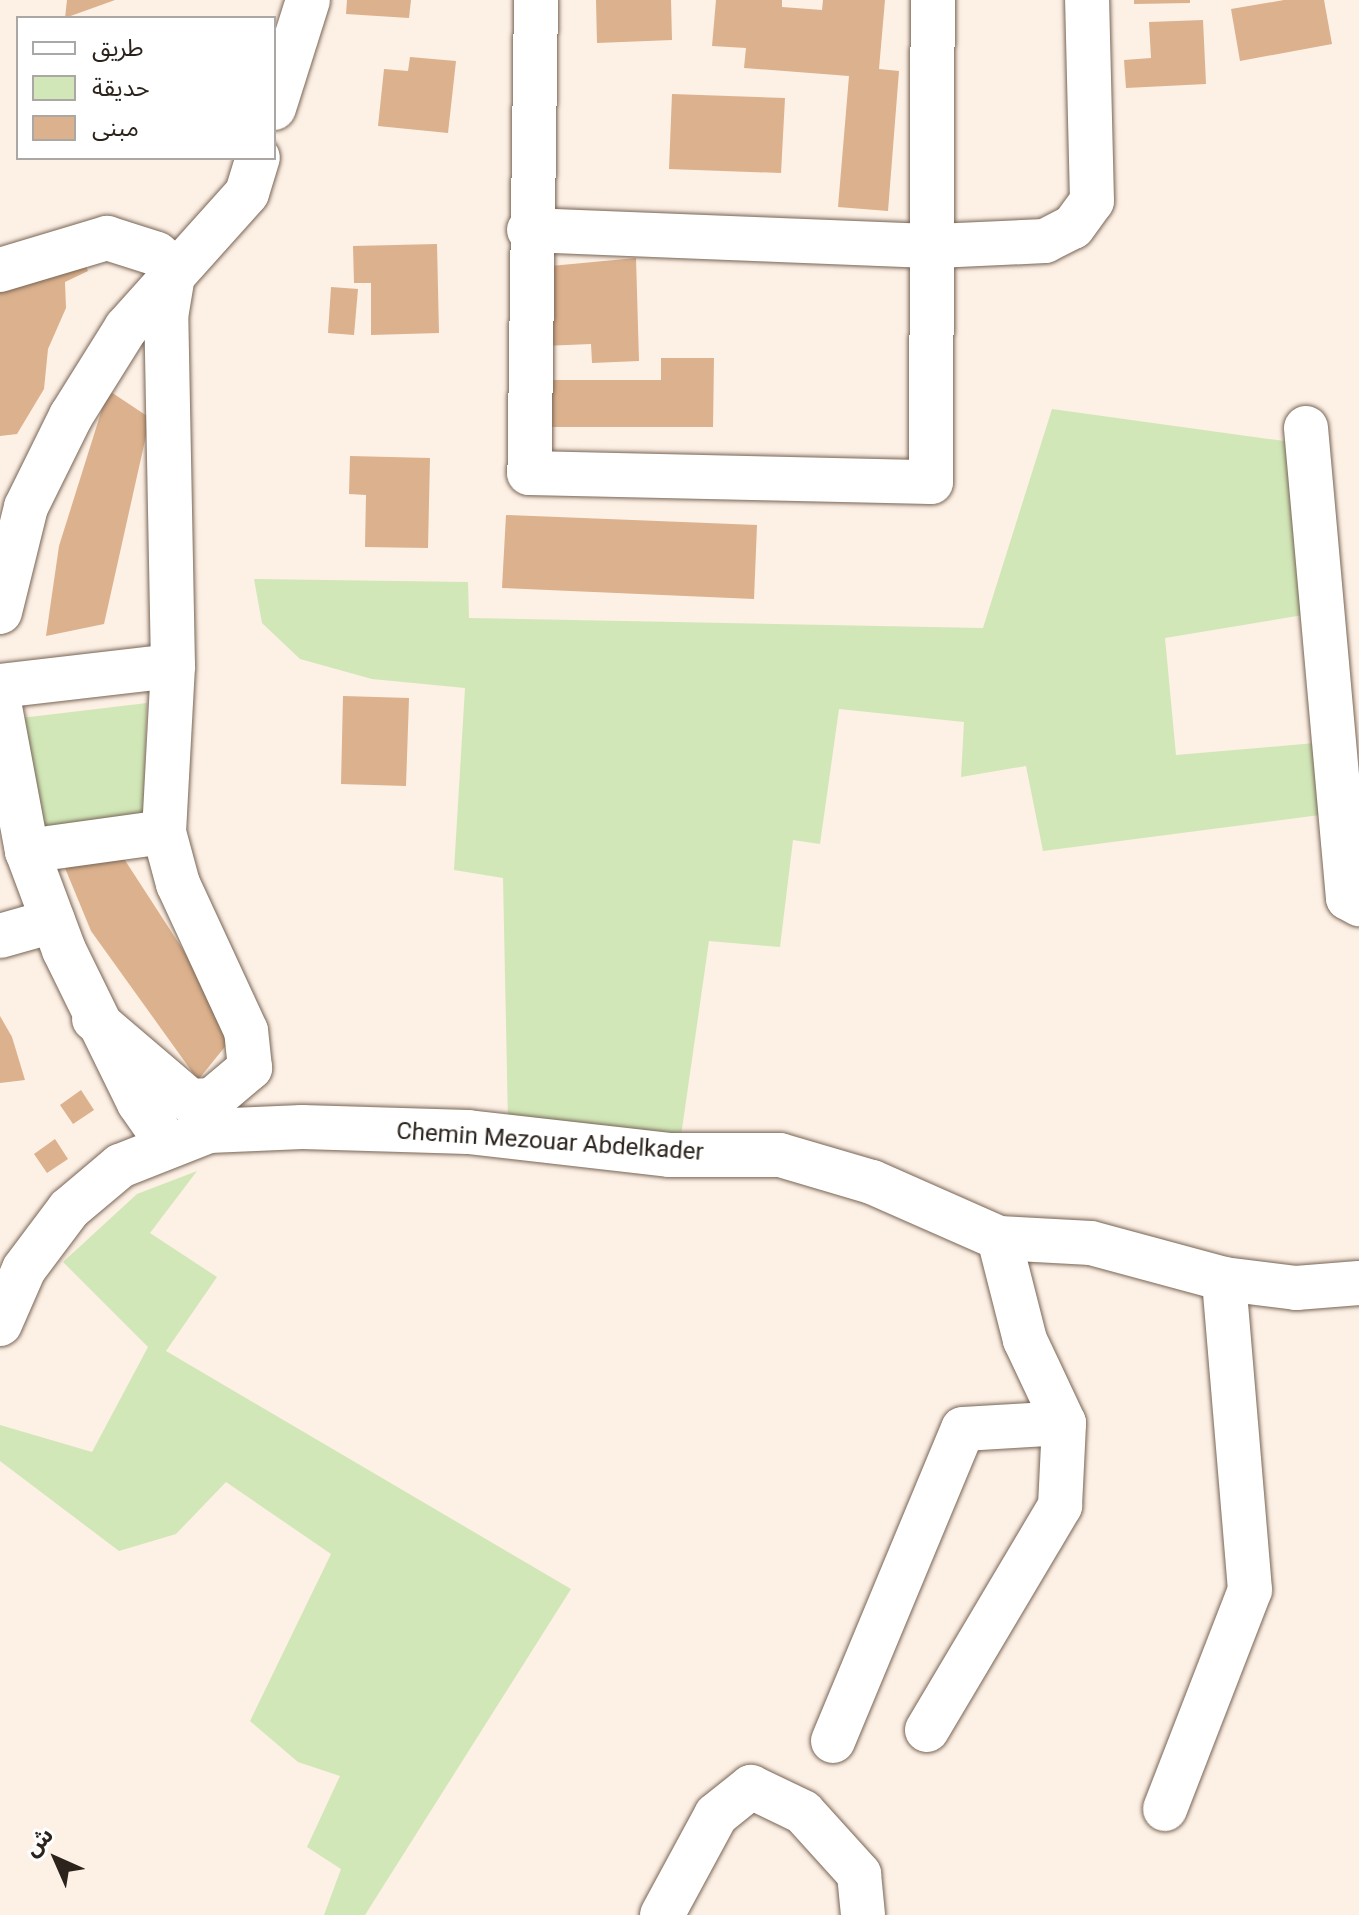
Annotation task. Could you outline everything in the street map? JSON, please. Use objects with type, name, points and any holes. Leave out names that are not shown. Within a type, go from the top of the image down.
[{"type":"street","points":[[276,102],[308,0]]},
{"type":"street","points":[[536,0],[529,230],[529,473],[931,482],[936,246],[933,0]]},
{"type":"street","points":[[529,230],[936,246],[1045,241],[1073,227],[1092,201],[1087,0]]},
{"type":"street","points":[[0,612],[26,507],[21,479],[126,328],[174,269],[247,193],[257,160]]},
{"type":"street","points":[[0,270],[107,238],[157,254],[174,269]]},
{"type":"street","points":[[94,1019],[190,1101],[212,1100],[250,1068],[246,1031],[178,884],[164,832],[173,666],[166,317],[174,269]]},
{"type":"street","points":[[1306,428],[1348,898],[1359,904]]},
{"type":"street","points":[[0,686],[173,666]]},
{"type":"street","points":[[0,707],[27,851],[53,921],[94,1019],[167,1143]]},
{"type":"street","points":[[27,851],[164,832]]},
{"type":"street","points":[[0,936],[53,921]]},
{"type":"street","name":"Chemin Mezouar Abdelkader","points":[[0,1324],[24,1269],[69,1209],[120,1166],[167,1143],[209,1131],[302,1127],[468,1132],[669,1155],[780,1155],[872,1182],[999,1238],[1091,1243],[1224,1279],[1296,1288],[1359,1283]]},
{"type":"street","points":[[927,1730],[1060,1506],[1064,1423],[1025,1340],[999,1238]]},
{"type":"street","points":[[1165,1809],[1250,1590],[1224,1279]]},
{"type":"street","points":[[833,1741],[963,1429],[1064,1423]]},
{"type":"street","points":[[662,1915],[716,1815],[751,1787],[803,1812],[859,1874],[863,1915]]},
{"type":"green space","points":[[1052,409],[1291,442],[1303,615],[1165,638],[1176,755],[1315,743],[1320,815],[1043,851],[1026,766],[961,777],[964,722],[839,709],[820,844],[793,840],[780,947],[709,941],[681,1136],[508,1121],[503,878],[454,870],[465,688],[372,679],[300,659],[262,623],[254,579],[468,582],[469,618],[983,628]]},
{"type":"green space","points":[[147,703],[143,826],[46,842],[21,718]]},
{"type":"green space","points":[[197,1171],[150,1233],[217,1277],[166,1351],[571,1589],[365,1915],[324,1915],[341,1869],[307,1847],[340,1776],[298,1762],[250,1721],[331,1554],[226,1482],[176,1534],[119,1551],[0,1461],[0,1425],[92,1452],[148,1347],[63,1262],[137,1194]]},
{"type":"building","points":[[67,0],[115,0],[71,16],[65,16]]},
{"type":"building","points":[[347,0],[411,0],[409,18],[346,14]]},
{"type":"building","points":[[596,0],[671,0],[672,40],[597,43]]},
{"type":"building","points":[[716,0],[782,0],[782,7],[822,10],[823,0],[885,0],[879,69],[899,71],[888,211],[838,207],[849,76],[744,68],[746,48],[712,46]]},
{"type":"building","points":[[1134,0],[1190,0],[1190,3],[1134,4]]},
{"type":"building","points":[[1284,0],[1324,0],[1332,44],[1240,61],[1231,9]]},
{"type":"building","points":[[1203,20],[1206,84],[1126,88],[1124,60],[1151,58],[1149,22]]},
{"type":"building","points":[[410,57],[456,61],[448,133],[378,126],[384,69],[408,71]]},
{"type":"building","points":[[672,94],[785,98],[781,173],[669,169]]},
{"type":"building","points":[[437,244],[439,333],[371,335],[371,283],[354,283],[353,246]]},
{"type":"building","points":[[636,258],[639,361],[592,363],[591,344],[543,346],[540,267]]},
{"type":"building","points":[[84,261],[88,271],[65,282],[66,308],[48,349],[44,389],[17,434],[0,436],[0,285]]},
{"type":"building","points":[[331,287],[358,289],[354,335],[328,333]]},
{"type":"building","points":[[661,358],[714,358],[713,427],[541,427],[541,380],[661,380]]},
{"type":"building","points":[[108,390],[150,418],[104,624],[46,636],[59,546]]},
{"type":"building","points":[[350,456],[430,458],[428,548],[365,547],[366,495],[349,494]]},
{"type":"building","points":[[506,515],[757,525],[754,599],[502,588]]},
{"type":"building","points":[[343,696],[409,698],[406,786],[341,784]]},
{"type":"building","points":[[119,851],[224,1013],[228,1043],[198,1080],[91,931],[65,868]]},
{"type":"building","points":[[0,1016],[12,1037],[25,1080],[0,1083]]},
{"type":"building","points":[[81,1090],[94,1110],[73,1124],[60,1105]]},
{"type":"building","points":[[55,1139],[68,1159],[47,1173],[34,1154]]}]
